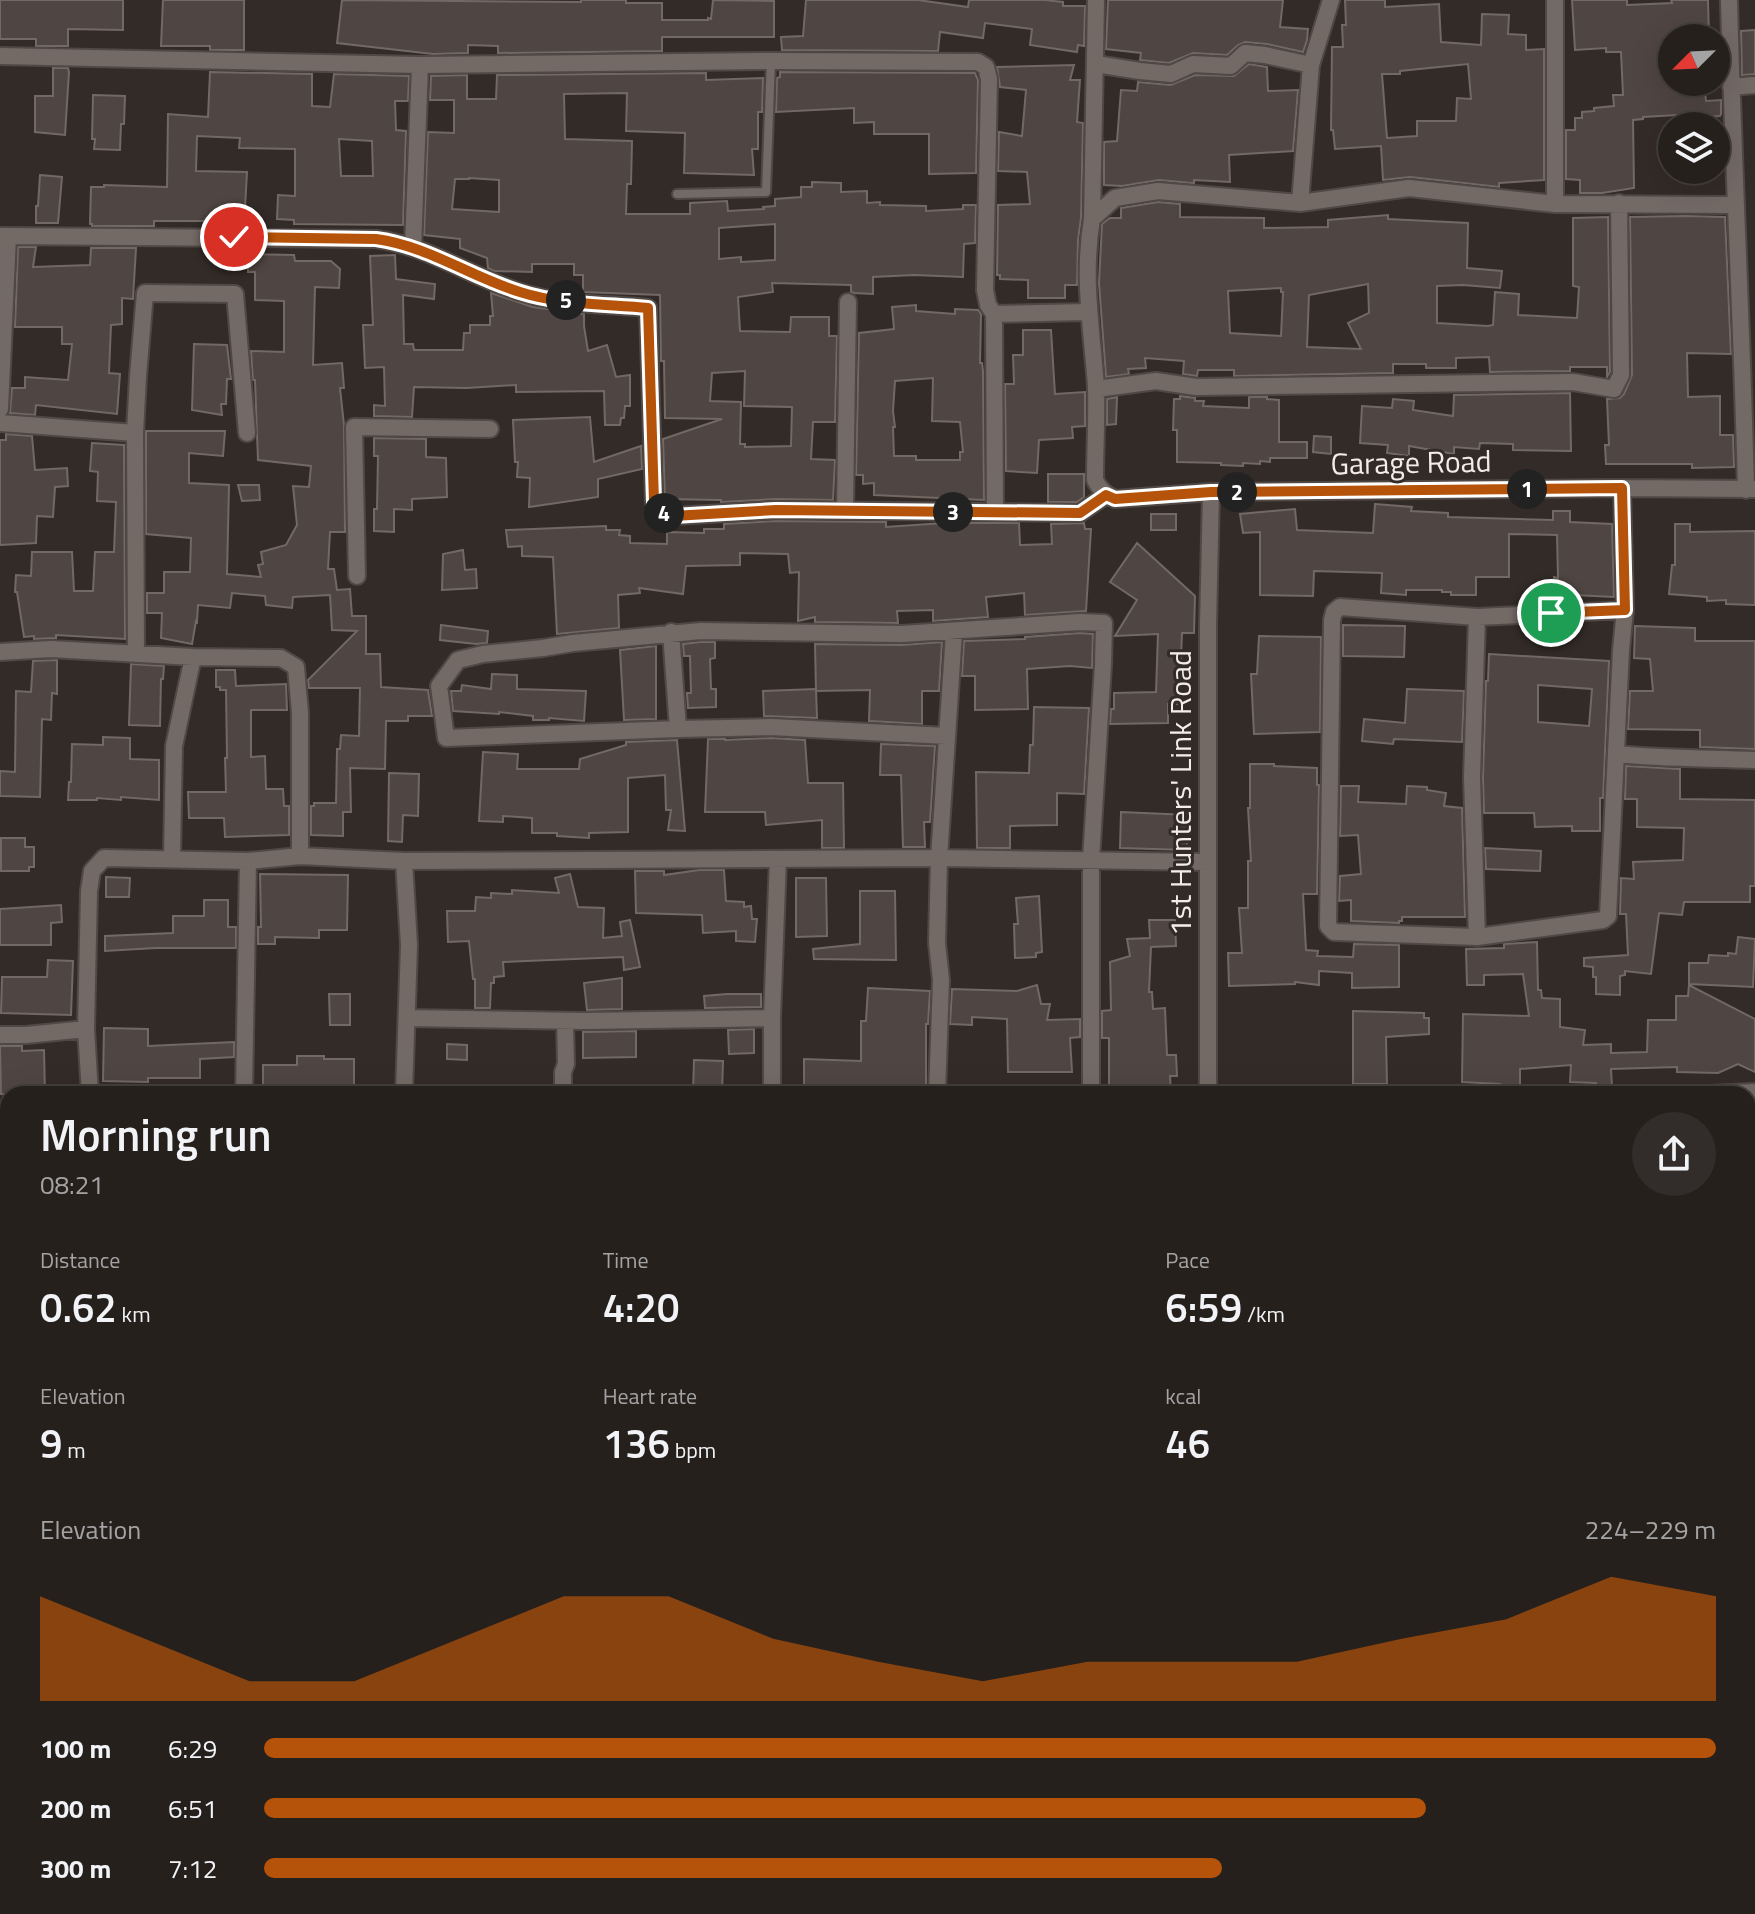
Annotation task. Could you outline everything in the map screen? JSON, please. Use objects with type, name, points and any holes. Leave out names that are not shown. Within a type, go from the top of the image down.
[{"type":"street","points":[[0,409],[4,236],[376,239],[413,247],[520,292],[546,298],[648,308],[654,502],[661,512],[673,516],[776,510],[1080,513],[1106,495],[1095,480],[1096,389],[1088,312],[1087,249],[1092,219],[1096,0]]},
{"type":"street","points":[[1300,203],[1311,65],[1331,0]]},
{"type":"street","points":[[1555,0],[1555,204]]},
{"type":"street","points":[[1729,0],[1735,205],[1749,366],[1750,490]]},
{"type":"street","points":[[1096,64],[1171,74],[1193,64],[1231,66],[1245,53],[1311,65]]},
{"type":"street","points":[[0,56],[420,65],[978,62],[986,67],[989,79],[985,290],[988,305],[994,314],[995,512]]},
{"type":"street","points":[[413,247],[420,65]]},
{"type":"street","points":[[1731,87],[1755,85]]},
{"type":"street","points":[[1092,219],[1115,198],[1158,191],[1300,203],[1409,188],[1555,204],[1735,205]]},
{"type":"street","points":[[1096,389],[1156,381],[1193,387],[1573,382],[1614,389],[1621,375],[1619,203]]},
{"type":"street","points":[[136,654],[135,433],[145,293],[235,294],[247,433]]},
{"type":"street","points":[[845,510],[848,302]]},
{"type":"street","points":[[994,314],[1088,312]]},
{"type":"street","points":[[0,423],[135,433]]},
{"type":"street","points":[[357,576],[354,427],[490,429]]},
{"type":"street","points":[[1622,488],[1625,610],[1608,916],[1597,922],[1477,937],[1334,932],[1328,926],[1334,612],[1340,607],[1477,617],[1625,610]]},
{"type":"street","name":"Garage Road","points":[[1106,495],[1115,499],[1211,492],[1622,488],[1750,490]]},
{"type":"street","name":"1st Hunters' Link Road","points":[[1208,1086],[1211,492]]},
{"type":"street","points":[[1477,617],[1472,778],[1477,937]]},
{"type":"street","points":[[947,736],[771,727],[446,738],[439,686],[458,660],[483,654],[671,632],[902,634],[1104,623],[1091,860],[1091,1086]]},
{"type":"street","points":[[671,632],[678,729]]},
{"type":"street","points":[[937,1086],[941,980],[937,943],[939,858],[954,632]]},
{"type":"street","points":[[0,652],[51,649],[193,657],[281,658],[296,667],[300,713],[300,856]]},
{"type":"street","points":[[172,858],[174,746],[193,657]]},
{"type":"street","points":[[1617,754],[1755,760]]},
{"type":"street","points":[[90,1086],[86,1029],[89,891],[92,871],[104,858],[248,861],[300,856],[404,861],[939,858],[1208,862]]},
{"type":"street","points":[[772,1086],[778,859]]},
{"type":"street","points":[[244,1086],[248,861]]},
{"type":"street","points":[[404,861],[409,945],[404,1086]]},
{"type":"street","points":[[407,1018],[565,1021],[772,1018]]},
{"type":"street","points":[[563,1086],[565,1021]]},
{"type":"street","points":[[0,1035],[86,1029]]},
{"type":"lane","points":[[677,194],[766,192],[771,61]]},
{"type":"building","points":[[0,0],[123,0],[123,30],[68,29],[68,46],[36,46],[36,39],[0,39]]},
{"type":"building","points":[[163,0],[244,0],[244,50],[161,46]]},
{"type":"building","points":[[342,0],[626,0],[626,3],[662,3],[662,20],[711,19],[713,0],[774,1],[774,37],[662,37],[662,51],[498,53],[498,46],[468,45],[468,53],[433,54],[337,43]]},
{"type":"building","points":[[806,0],[918,0],[968,7],[969,0],[1063,2],[1063,6],[1085,6],[1084,46],[1078,45],[1077,52],[1030,45],[1032,29],[985,23],[983,38],[940,32],[938,51],[782,50],[781,37],[803,36]]},
{"type":"building","points":[[1108,0],[1283,0],[1280,27],[1308,29],[1307,40],[1303,52],[1245,42],[1227,55],[1193,53],[1169,63],[1140,60],[1141,53],[1106,49]]},
{"type":"building","points":[[1345,0],[1385,0],[1385,7],[1439,4],[1441,42],[1481,45],[1482,14],[1509,15],[1508,34],[1526,35],[1526,50],[1544,49],[1544,180],[1499,183],[1499,187],[1410,177],[1383,180],[1381,146],[1335,149],[1331,130],[1332,47],[1343,47],[1342,25],[1346,25]],"holes":[[[1468,64],[1471,99],[1457,98],[1456,121],[1417,121],[1417,136],[1387,138],[1382,74]]]},
{"type":"building","points":[[1572,0],[1627,0],[1627,5],[1708,0],[1709,24],[1658,24],[1658,96],[1705,96],[1706,101],[1721,100],[1721,112],[1658,112],[1658,116],[1633,120],[1634,188],[1580,193],[1580,180],[1566,179],[1566,130],[1575,130],[1575,118],[1582,118],[1582,112],[1614,106],[1613,95],[1623,95],[1621,52],[1606,52],[1606,48],[1575,50]]},
{"type":"building","points":[[1755,30],[1755,74],[1742,75],[1741,31]]},
{"type":"building","points":[[1249,64],[1267,67],[1268,91],[1298,90],[1293,151],[1229,155],[1230,182],[1159,180],[1122,186],[1104,185],[1104,142],[1117,141],[1121,90],[1137,91],[1138,82],[1171,85],[1195,75],[1234,76]]},
{"type":"building","points":[[1074,65],[1070,80],[1080,80],[1077,122],[1083,123],[1077,285],[1065,285],[1065,298],[1028,298],[1028,280],[1000,279],[997,275],[998,205],[1030,204],[1027,172],[998,171],[999,132],[1022,136],[1026,90],[1000,87],[997,67]]},
{"type":"building","points":[[53,68],[68,68],[69,72],[65,135],[35,132],[35,96],[53,96]]},
{"type":"building","points":[[210,72],[312,74],[312,106],[330,107],[334,74],[409,76],[408,101],[395,101],[396,130],[406,131],[403,225],[294,224],[294,220],[277,219],[278,195],[295,196],[295,149],[239,148],[240,138],[197,136],[196,171],[247,172],[244,226],[204,224],[204,221],[154,221],[154,226],[90,224],[91,187],[167,187],[168,114],[208,117]],"holes":[[[339,139],[372,141],[373,176],[341,176]]]},
{"type":"building","points":[[780,72],[975,73],[978,80],[976,173],[929,174],[929,134],[874,134],[874,122],[854,123],[854,108],[776,112]]},
{"type":"building","points":[[706,73],[706,80],[763,78],[762,112],[758,112],[758,149],[752,149],[754,175],[684,173],[685,133],[626,131],[627,93],[564,94],[565,139],[632,141],[631,184],[627,184],[626,214],[690,214],[690,203],[727,201],[728,211],[764,209],[775,206],[775,199],[801,197],[801,187],[812,187],[812,182],[841,183],[841,192],[867,191],[867,203],[880,202],[880,205],[926,206],[926,211],[963,209],[963,205],[976,205],[975,243],[964,244],[963,277],[873,277],[873,294],[851,292],[851,285],[772,283],[773,292],[738,297],[740,331],[790,332],[791,317],[829,317],[829,336],[837,336],[835,422],[813,422],[811,459],[835,460],[833,500],[721,502],[665,499],[663,439],[722,419],[665,418],[660,295],[583,292],[583,275],[574,275],[574,264],[532,264],[532,272],[494,271],[488,268],[487,258],[460,248],[460,239],[424,235],[428,132],[454,133],[454,100],[430,100],[431,76],[467,75],[467,99],[496,99],[497,75]],"holes":[[[455,179],[499,180],[499,212],[452,209]],[[775,224],[775,260],[741,262],[741,257],[719,259],[719,228]],[[745,371],[744,406],[792,407],[791,446],[745,447],[745,444],[740,444],[741,402],[710,401],[712,373]]]},
{"type":"building","points":[[93,95],[125,96],[120,150],[94,149]]},
{"type":"building","points":[[40,175],[62,177],[58,223],[36,223]]},
{"type":"building","points":[[1158,202],[1180,204],[1180,217],[1264,218],[1264,228],[1328,227],[1328,220],[1388,215],[1388,219],[1468,223],[1467,268],[1502,271],[1500,288],[1437,286],[1437,323],[1488,326],[1493,325],[1495,292],[1519,294],[1518,315],[1577,318],[1579,287],[1573,286],[1573,218],[1608,217],[1610,372],[1607,377],[1607,367],[1570,367],[1570,371],[1490,372],[1489,357],[1456,358],[1456,368],[1393,364],[1393,373],[1234,376],[1234,370],[1198,370],[1197,376],[1183,374],[1184,361],[1145,358],[1146,368],[1128,369],[1129,374],[1106,377],[1099,283],[1102,224],[1110,218],[1121,218],[1121,208]],"holes":[[[1368,284],[1369,313],[1348,323],[1361,349],[1307,347],[1309,295]],[[1281,288],[1281,336],[1230,333],[1228,291]]]},
{"type":"building","points":[[1630,217],[1725,217],[1731,354],[1687,353],[1688,397],[1720,396],[1720,435],[1733,435],[1734,467],[1606,464],[1605,445],[1609,445],[1607,399],[1620,398],[1632,375]]},
{"type":"building","points":[[18,247],[36,247],[33,267],[90,265],[91,248],[136,248],[133,299],[122,298],[122,324],[111,325],[109,373],[120,374],[117,414],[36,405],[35,415],[10,413],[12,388],[25,388],[25,377],[68,380],[72,344],[62,344],[62,327],[15,327]]},
{"type":"building","points":[[248,254],[294,255],[295,261],[331,261],[340,269],[339,288],[315,287],[313,365],[342,363],[344,388],[340,388],[344,425],[345,532],[330,532],[328,569],[334,569],[337,590],[350,589],[352,616],[366,616],[366,654],[380,654],[381,687],[428,690],[432,716],[408,716],[408,721],[386,721],[385,769],[350,768],[351,812],[343,812],[343,836],[311,835],[311,806],[314,803],[336,803],[337,749],[340,749],[341,735],[359,736],[360,688],[309,688],[308,680],[357,631],[332,630],[330,595],[293,597],[292,608],[266,605],[265,596],[232,593],[230,608],[198,605],[192,644],[161,638],[162,613],[147,613],[147,593],[164,593],[164,572],[190,572],[191,538],[146,534],[146,431],[225,431],[223,456],[189,453],[189,483],[229,485],[227,574],[261,577],[258,565],[263,564],[261,552],[286,545],[297,525],[293,486],[309,487],[311,466],[258,460],[251,351],[284,352],[284,301],[255,300],[255,272],[248,272]]},
{"type":"building","points":[[395,255],[396,279],[435,284],[434,299],[403,295],[404,344],[413,344],[414,350],[463,350],[464,333],[470,333],[470,325],[490,325],[490,316],[493,316],[491,293],[533,307],[584,314],[588,351],[607,345],[616,377],[630,375],[630,406],[625,406],[620,425],[605,425],[604,391],[516,392],[516,385],[414,387],[412,417],[374,416],[374,405],[385,406],[384,367],[365,368],[363,325],[373,325],[370,256]]},
{"type":"building","points":[[916,305],[916,311],[955,314],[955,309],[978,310],[981,314],[984,500],[874,495],[874,483],[863,484],[863,475],[856,475],[859,333],[894,329],[892,307]],"holes":[[[933,378],[932,421],[960,422],[963,452],[960,452],[960,460],[916,460],[916,456],[894,456],[895,381]]]},
{"type":"building","points":[[1023,330],[1051,330],[1055,394],[1085,392],[1085,426],[1072,427],[1073,438],[1039,440],[1037,473],[1006,471],[1005,384],[1014,384],[1013,355],[1023,355]]},
{"type":"building","points":[[194,344],[227,345],[231,379],[227,379],[226,404],[221,404],[222,415],[192,410]]},
{"type":"building","points":[[1570,393],[1571,451],[1513,450],[1513,444],[1480,443],[1479,449],[1454,447],[1454,454],[1409,446],[1409,456],[1387,453],[1388,445],[1360,443],[1362,406],[1392,408],[1393,399],[1414,401],[1413,410],[1453,416],[1454,395]]},
{"type":"building","points":[[1180,396],[1204,401],[1203,406],[1249,408],[1249,397],[1279,400],[1279,442],[1307,442],[1307,458],[1270,458],[1270,462],[1243,463],[1243,466],[1177,462],[1177,430],[1173,430],[1174,399],[1180,399]]},
{"type":"building","points":[[1117,397],[1116,424],[1107,425],[1107,399]]},
{"type":"building","points":[[590,417],[594,462],[641,446],[642,469],[598,479],[598,497],[529,507],[530,478],[517,477],[513,420]]},
{"type":"building","points":[[6,434],[32,436],[35,470],[67,468],[68,486],[55,487],[53,517],[37,516],[36,543],[0,545],[0,440],[6,440]]},
{"type":"building","points":[[1314,436],[1331,437],[1331,454],[1313,452]]},
{"type":"building","points":[[374,438],[426,439],[426,457],[446,458],[447,497],[412,499],[412,510],[394,509],[394,532],[374,531],[378,456],[374,456]]},
{"type":"building","points":[[92,443],[124,445],[125,639],[56,635],[56,638],[24,637],[15,592],[16,575],[31,576],[32,552],[72,552],[74,591],[93,591],[95,552],[114,552],[116,502],[97,501],[98,472],[90,471]]},
{"type":"building","points":[[1048,474],[1084,474],[1084,497],[1077,502],[1048,502]]},
{"type":"building","points":[[238,485],[259,485],[260,500],[242,501]]},
{"type":"building","points":[[1375,504],[1412,507],[1411,511],[1448,513],[1448,517],[1553,520],[1553,511],[1570,511],[1570,522],[1612,524],[1614,597],[1553,594],[1554,577],[1558,578],[1557,535],[1509,534],[1509,577],[1476,577],[1476,595],[1451,595],[1451,592],[1442,590],[1406,590],[1406,595],[1381,593],[1382,573],[1314,571],[1313,596],[1260,595],[1260,532],[1243,533],[1240,514],[1295,509],[1297,530],[1373,533]]},
{"type":"building","points":[[1151,514],[1176,514],[1176,530],[1151,530]]},
{"type":"building","points":[[886,522],[886,527],[1019,523],[1020,545],[1052,544],[1051,524],[1084,523],[1085,529],[1091,529],[1086,611],[1025,615],[1024,593],[986,597],[988,617],[933,621],[933,610],[897,611],[898,623],[815,622],[815,617],[798,621],[799,572],[790,573],[788,554],[740,553],[740,565],[686,566],[683,594],[639,588],[640,593],[618,595],[619,628],[557,634],[553,557],[522,556],[522,546],[508,547],[506,530],[606,526],[606,530],[620,530],[619,535],[630,536],[630,543],[667,544],[667,532],[704,533],[704,529],[724,529],[724,524]]},
{"type":"building","points":[[1675,524],[1690,524],[1690,532],[1755,531],[1755,605],[1726,604],[1726,600],[1707,601],[1707,597],[1669,594],[1672,565],[1675,565]]},
{"type":"building","points":[[1137,543],[1195,596],[1194,633],[1182,633],[1179,704],[1168,704],[1168,723],[1110,724],[1114,693],[1156,692],[1158,634],[1115,636],[1137,600],[1110,582]]},
{"type":"building","points":[[463,550],[465,570],[476,569],[477,588],[442,590],[443,554]]},
{"type":"building","points":[[441,625],[488,631],[487,643],[440,640]]},
{"type":"building","points":[[1343,625],[1405,626],[1404,657],[1343,656]]},
{"type":"building","points":[[1635,626],[1695,628],[1695,641],[1755,641],[1755,749],[1700,747],[1700,730],[1628,729],[1630,691],[1653,691],[1650,659],[1634,658]]},
{"type":"building","points":[[1093,634],[1092,668],[1027,669],[1028,709],[975,710],[975,676],[962,676],[964,641]]},
{"type":"building","points":[[1259,636],[1321,637],[1320,732],[1254,734],[1251,674],[1257,674]]},
{"type":"building","points":[[715,642],[715,658],[710,659],[711,689],[716,689],[716,707],[688,708],[687,693],[691,693],[690,656],[684,656],[683,644]]},
{"type":"building","points":[[942,642],[939,691],[922,691],[922,724],[869,721],[870,690],[816,691],[815,644]]},
{"type":"building","points":[[656,646],[656,719],[624,720],[620,650]]},
{"type":"building","points":[[1489,654],[1609,661],[1600,831],[1572,831],[1572,826],[1535,827],[1534,813],[1484,813]],"holes":[[[1538,685],[1592,689],[1589,726],[1538,722]]]},
{"type":"building","points":[[57,660],[57,694],[52,693],[51,720],[42,719],[40,797],[0,796],[0,771],[15,772],[16,691],[31,692],[33,661]]},
{"type":"building","points":[[131,664],[164,666],[160,726],[129,725]]},
{"type":"building","points":[[216,670],[235,670],[236,686],[286,684],[287,710],[251,710],[251,757],[265,756],[266,789],[283,789],[284,806],[289,806],[289,835],[225,837],[224,818],[189,818],[188,792],[226,792],[226,690],[216,687]]},
{"type":"building","points":[[492,674],[517,675],[517,689],[586,691],[584,721],[533,720],[533,716],[499,712],[453,711],[451,691],[461,691],[462,685],[491,689]]},
{"type":"building","points":[[816,689],[817,718],[764,716],[763,691]]},
{"type":"building","points":[[1407,689],[1464,691],[1462,742],[1394,739],[1393,744],[1362,741],[1364,719],[1405,723]]},
{"type":"building","points":[[1034,707],[1089,708],[1084,794],[1057,793],[1057,825],[1010,826],[1010,848],[977,848],[976,772],[1029,773]]},
{"type":"building","points":[[103,737],[130,738],[130,759],[159,760],[159,800],[121,797],[121,800],[68,800],[72,744],[103,745]]},
{"type":"building","points":[[708,739],[805,740],[808,783],[843,783],[844,848],[822,848],[822,820],[766,825],[765,812],[705,812]]},
{"type":"building","points":[[677,740],[685,831],[668,830],[671,810],[666,810],[665,775],[628,778],[628,832],[589,833],[589,838],[557,836],[557,833],[532,833],[532,818],[503,816],[503,822],[479,821],[483,752],[518,754],[517,769],[579,769],[580,759],[626,745],[626,742]]},
{"type":"building","points":[[881,744],[935,746],[930,822],[924,822],[925,847],[903,847],[901,775],[880,775]]},
{"type":"building","points":[[1250,764],[1317,768],[1317,894],[1303,894],[1306,950],[1318,951],[1317,956],[1353,957],[1354,944],[1399,945],[1399,987],[1352,988],[1352,973],[1319,971],[1319,985],[1295,982],[1229,986],[1228,953],[1242,953],[1239,908],[1248,908]]},
{"type":"building","points":[[1626,766],[1680,769],[1680,799],[1755,800],[1755,886],[1750,886],[1750,902],[1684,902],[1682,915],[1659,913],[1651,974],[1625,971],[1625,975],[1620,976],[1620,995],[1596,994],[1593,967],[1584,966],[1584,958],[1628,955],[1626,914],[1620,914],[1621,878],[1634,879],[1633,862],[1683,860],[1684,828],[1637,827],[1637,799],[1625,799]]},
{"type":"building","points":[[389,773],[419,774],[418,816],[403,815],[402,842],[388,841]]},
{"type":"building","points":[[1341,786],[1359,786],[1358,802],[1406,804],[1407,786],[1427,787],[1427,790],[1446,793],[1444,806],[1462,808],[1465,917],[1402,917],[1399,923],[1351,921],[1351,900],[1339,901],[1340,876],[1361,874],[1358,835],[1340,836]]},
{"type":"building","points":[[1121,812],[1188,815],[1187,850],[1120,848]]},
{"type":"building","points":[[1,838],[25,838],[25,847],[34,847],[34,867],[29,867],[29,871],[1,871]]},
{"type":"building","points":[[1485,848],[1541,851],[1540,871],[1486,869]]},
{"type":"building","points":[[724,870],[726,901],[744,902],[744,907],[751,906],[752,919],[757,919],[755,942],[736,941],[736,931],[703,933],[702,915],[636,913],[635,871],[664,871],[664,875]]},
{"type":"building","points":[[260,874],[348,875],[347,930],[319,930],[319,938],[275,937],[275,944],[258,944],[258,927],[261,927]]},
{"type":"building","points":[[570,874],[578,907],[604,908],[603,938],[622,936],[620,922],[630,920],[640,967],[624,970],[623,957],[503,962],[504,976],[494,977],[494,983],[491,983],[490,1008],[475,1008],[475,979],[469,941],[448,942],[447,911],[475,911],[476,897],[491,898],[491,893],[512,894],[512,890],[559,893],[555,878]]},
{"type":"building","points":[[106,877],[130,878],[129,897],[106,897]]},
{"type":"building","points":[[796,878],[826,878],[827,936],[796,937]]},
{"type":"building","points":[[860,891],[895,891],[896,960],[814,959],[813,949],[860,944]]},
{"type":"building","points":[[1039,896],[1042,952],[1036,953],[1036,957],[1015,958],[1014,924],[1018,924],[1016,898]]},
{"type":"building","points":[[204,900],[228,900],[228,927],[236,927],[236,948],[105,951],[105,936],[173,933],[173,916],[204,916]]},
{"type":"building","points":[[61,905],[62,922],[51,923],[51,945],[0,945],[0,909]]},
{"type":"building","points":[[1149,920],[1175,920],[1176,946],[1151,947],[1149,992],[1152,992],[1153,1009],[1165,1008],[1167,1055],[1176,1055],[1177,1076],[1170,1076],[1171,1086],[1109,1086],[1109,1038],[1102,1038],[1102,1011],[1111,1010],[1110,962],[1130,956],[1127,939],[1150,938]]},
{"type":"building","points":[[1738,937],[1755,939],[1753,987],[1689,984],[1689,963],[1708,963],[1709,955],[1736,954]]},
{"type":"building","points":[[1537,942],[1538,990],[1541,990],[1542,998],[1560,999],[1560,1027],[1585,1030],[1583,1045],[1611,1044],[1611,1053],[1647,1052],[1648,1020],[1676,1020],[1676,996],[1688,996],[1689,985],[1755,1019],[1755,1072],[1738,1064],[1718,1073],[1677,1072],[1677,1067],[1611,1069],[1612,1086],[1596,1086],[1596,1083],[1570,1082],[1571,1065],[1520,1069],[1520,1086],[1462,1082],[1463,1014],[1529,1016],[1523,974],[1484,975],[1484,985],[1467,985],[1466,949],[1504,948],[1504,944]]},
{"type":"building","points":[[48,960],[73,961],[71,1015],[1,1013],[2,977],[47,977]]},
{"type":"building","points":[[622,978],[622,1009],[587,1010],[584,983]]},
{"type":"building","points":[[1037,985],[1041,1004],[1050,1004],[1047,1020],[1080,1019],[1080,1037],[1070,1038],[1072,1072],[1008,1072],[1007,1019],[972,1017],[972,1025],[950,1024],[952,989],[1017,991]]},
{"type":"building","points":[[868,988],[930,991],[926,1024],[926,1086],[804,1086],[804,1059],[861,1061],[861,1021],[866,1021]]},
{"type":"building","points":[[329,994],[350,994],[350,1025],[330,1025]]},
{"type":"building","points":[[761,994],[761,1007],[705,1008],[704,996]]},
{"type":"building","points":[[1353,1011],[1424,1013],[1424,1018],[1429,1018],[1429,1034],[1386,1037],[1387,1084],[1353,1084]]},
{"type":"building","points":[[104,1028],[148,1029],[148,1046],[234,1042],[234,1057],[200,1059],[200,1078],[103,1081]]},
{"type":"building","points":[[754,1029],[754,1053],[729,1054],[728,1030]]},
{"type":"building","points":[[636,1031],[636,1057],[583,1058],[583,1032]]},
{"type":"building","points":[[447,1044],[467,1045],[467,1060],[447,1059]]},
{"type":"building","points":[[0,1046],[22,1046],[22,1051],[44,1050],[45,1086],[1,1086]]},
{"type":"building","points":[[297,1056],[354,1059],[354,1086],[263,1086],[263,1065],[297,1065]]},
{"type":"building","points":[[694,1060],[723,1061],[722,1086],[693,1086]]},
{"type":"route","points":[[234,237],[393,241],[520,292],[546,298],[648,308],[654,502],[661,512],[673,516],[776,510],[1080,513],[1106,495],[1115,499],[1211,492],[1622,488],[1625,610],[1551,613]]}]
